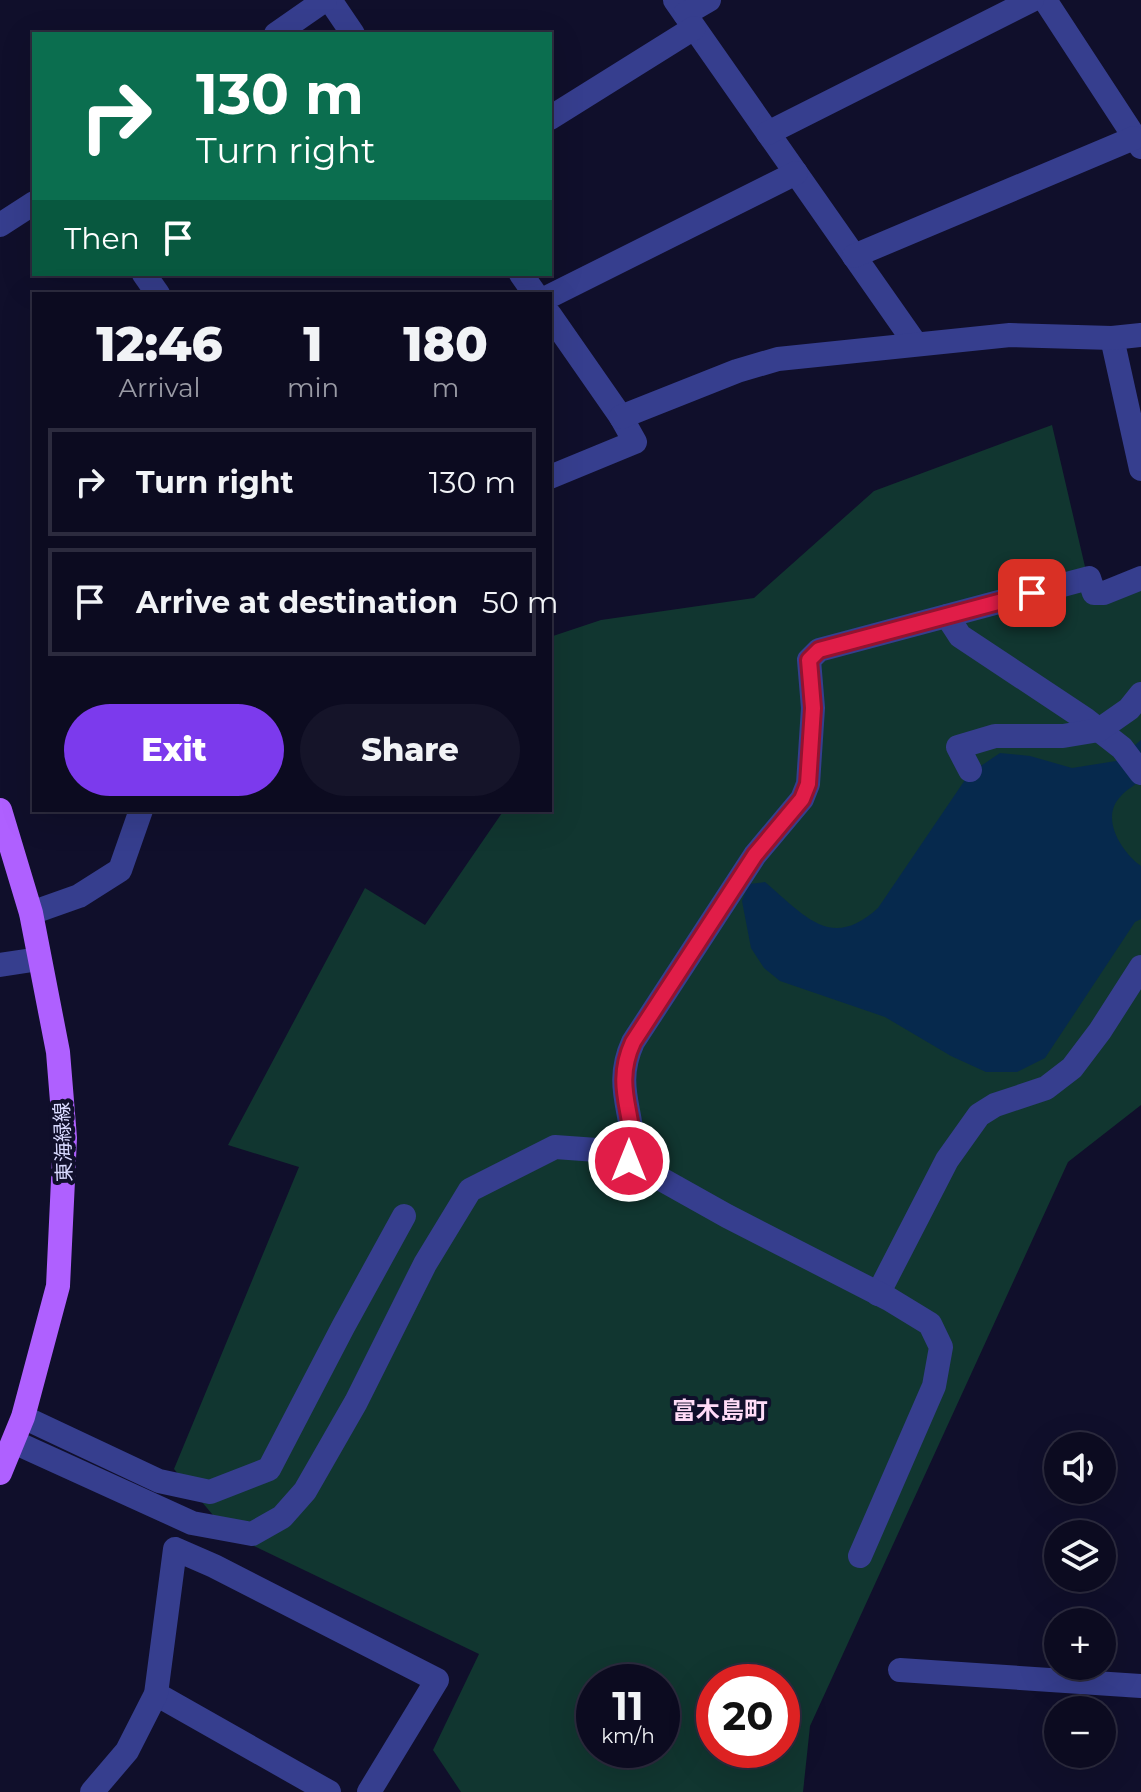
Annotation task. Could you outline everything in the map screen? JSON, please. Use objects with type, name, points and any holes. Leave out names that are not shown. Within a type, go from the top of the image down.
[{"type":"main road","name":"東海緑線","points":[[0,810],[31,913],[58,1052],[65,1138],[58,1286],[23,1417],[0,1473]]},
{"type":"street","points":[[278,32],[295,9],[327,0],[351,32]]},
{"type":"street","points":[[552,116],[685,14],[709,0]]},
{"type":"street","points":[[768,133],[1032,0]]},
{"type":"street","points":[[854,256],[1138,142],[1045,0]]},
{"type":"street","points":[[685,14],[915,343]]},
{"type":"street","points":[[552,295],[796,173]]},
{"type":"street","points":[[0,225],[32,204]]},
{"type":"street","points":[[552,318],[635,442],[552,476]]},
{"type":"street","points":[[621,417],[737,371],[778,359],[1010,335],[1112,338],[1141,335]]},
{"type":"street","points":[[1112,338],[1141,469]]},
{"type":"street","points":[[629,1161],[633,1145],[622,1080],[626,1057],[633,1042],[755,855],[802,799],[808,784],[813,708],[809,660],[819,650],[1089,578],[1094,593],[1104,593],[1141,578]]},
{"type":"street","points":[[947,616],[960,636],[1122,748],[1141,773]]},
{"type":"street","points":[[970,770],[958,747],[995,736],[1063,736],[1099,730],[1129,709],[1141,694]]},
{"type":"street","points":[[31,913],[79,896],[120,870],[140,812]]},
{"type":"street","points":[[0,965],[39,959]]},
{"type":"street","points":[[878,1294],[947,1160],[979,1115],[995,1105],[1046,1088],[1072,1068],[1141,967]]},
{"type":"street","points":[[14,1442],[192,1523],[252,1534],[282,1517],[305,1491],[356,1402],[425,1264],[470,1190],[555,1147],[611,1151],[930,1324],[941,1347],[934,1386],[860,1556]]},
{"type":"street","points":[[23,1417],[159,1481],[210,1492],[269,1469],[404,1216]]},
{"type":"street","points":[[92,1792],[127,1751],[156,1694],[175,1549],[437,1680],[369,1792]]},
{"type":"street","points":[[900,1670],[1141,1686]]},
{"type":"street","points":[[156,1694],[329,1792]]},
{"type":"green space","points":[[1052,425],[1093,601],[1141,581],[1141,1105],[1068,1162],[810,1726],[803,1792],[461,1792],[433,1750],[479,1654],[229,1534],[174,1469],[299,1167],[228,1145],[365,888],[425,925],[503,812],[552,812],[552,636],[601,620],[754,598],[874,491]]},
{"type":"water","points":[[1141,740],[1141,780],[1121,796],[1112,814],[1121,844],[1141,866],[1141,919],[1135,922],[1045,1058],[1017,1072],[986,1072],[951,1056],[885,1017],[780,981],[764,968],[751,948],[742,901],[749,884],[765,882],[806,917],[832,928],[846,927],[861,921],[878,908],[969,774],[1000,753],[1030,756],[1072,768],[1116,761]]},
{"type":"district","name":"富木島町","points":[[720,1411]]},
{"type":"route","points":[[629,1161],[633,1145],[622,1080],[626,1057],[633,1042],[755,855],[792,814],[808,784],[813,708],[809,660],[819,650],[1032,593]]}]
